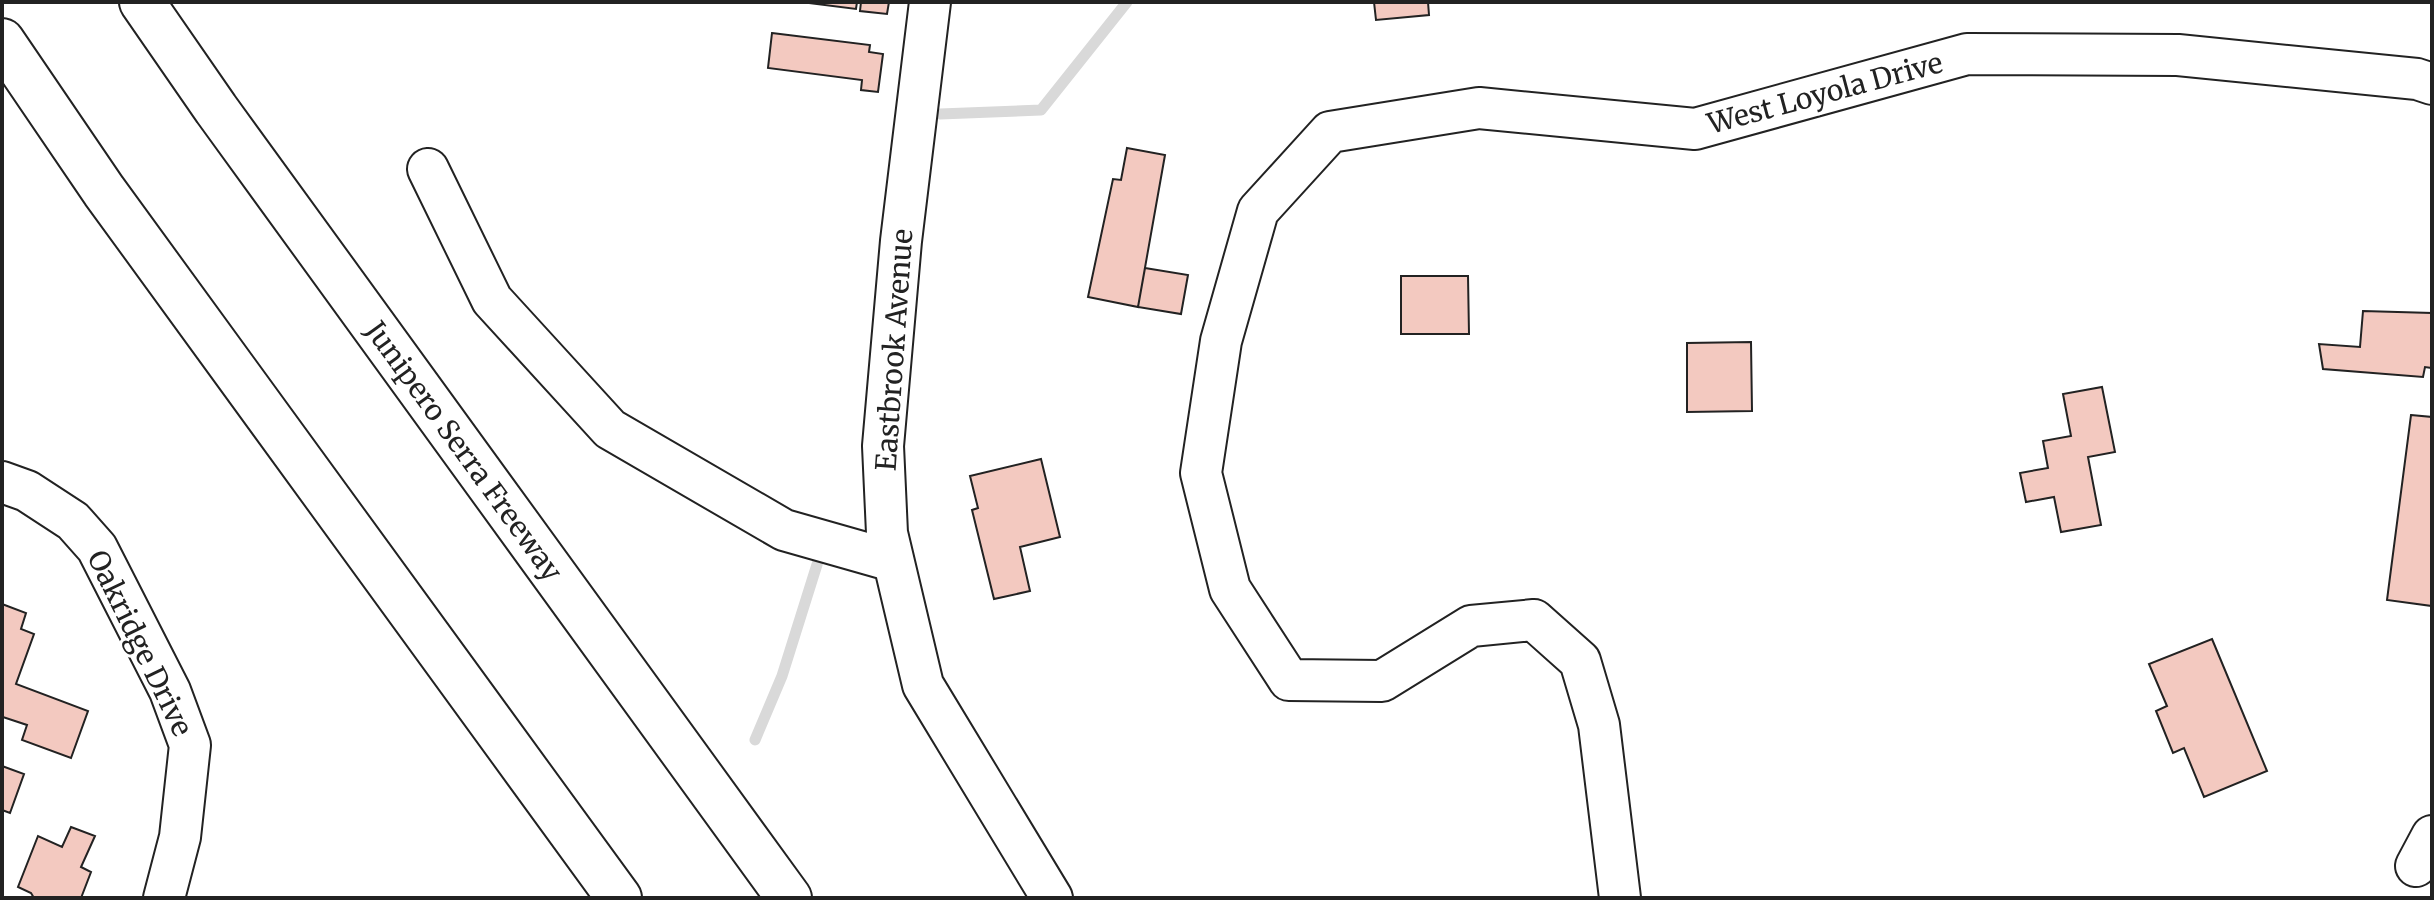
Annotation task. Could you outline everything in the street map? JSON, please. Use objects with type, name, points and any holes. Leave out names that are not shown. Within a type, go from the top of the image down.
[{"type":"highway","name":"Junipero Serra Freeway","points":[[142,2],[216,109],[789,898]]},
{"type":"highway","points":[[2,41],[104,191],[619,898]]},
{"type":"street","name":"Eastbrook Avenue","points":[[930,2],[901,241],[883,446],[887,533],[923,685],[1052,898]]},
{"type":"street","name":"West Loyola Drive","points":[[1620,898],[1599,725],[1580,661],[1534,620],[1471,626],[1382,681],[1289,680],[1230,589],[1201,473],[1221,341],[1258,211],[1330,132],[1479,108],[1695,129],[1967,54],[2178,55],[2417,79],[2432,84]]},
{"type":"street","points":[[428,169],[492,300],[610,429],[784,530],[893,561]]},
{"type":"street","name":"Oakridge Drive","points":[[2,482],[27,491],[73,521],[97,548],[170,691],[190,745],[180,837],[164,898]]},
{"type":"building","points":[[801,2],[857,2],[856,9]]},
{"type":"building","points":[[861,2],[889,2],[887,14],[860,11]]},
{"type":"building","points":[[1374,2],[1428,2],[1429,15],[1376,20]]},
{"type":"building","points":[[772,33],[870,45],[869,52],[883,54],[878,92],[861,90],[862,80],[768,68]]},
{"type":"building","points":[[1127,148],[1165,155],[1138,307],[1088,297],[1113,179],[1121,180]]},
{"type":"building","points":[[1145,268],[1188,275],[1181,314],[1138,307]]},
{"type":"building","points":[[1401,276],[1468,276],[1469,334],[1401,334]]},
{"type":"building","points":[[2363,311],[2432,313],[2432,368],[2425,367],[2423,377],[2323,369],[2319,344],[2360,347]]},
{"type":"building","points":[[1751,342],[1752,411],[1687,412],[1687,343]]},
{"type":"building","points":[[2102,387],[2115,452],[2088,457],[2101,525],[2061,532],[2054,497],[2026,502],[2020,473],[2048,468],[2043,441],[2071,436],[2063,394]]},
{"type":"building","points":[[2411,415],[2432,417],[2432,606],[2387,600]]},
{"type":"building","points":[[1041,459],[1060,537],[1020,547],[1030,591],[994,599],[972,510],[978,508],[970,476]]},
{"type":"building","points":[[2,604],[26,613],[21,629],[34,634],[16,684],[88,711],[71,758],[22,740],[27,725],[3,717],[2,721]]},
{"type":"building","points":[[2212,639],[2267,771],[2204,797],[2184,748],[2173,753],[2156,711],[2167,706],[2149,664]]},
{"type":"building","points":[[2,766],[24,774],[10,813],[2,810]]},
{"type":"building","points":[[71,827],[95,836],[81,867],[91,872],[81,898],[34,898],[31,893],[18,887],[38,836],[62,847]]},
{"type":"waterway","points":[[940,114],[1041,110],[1127,2]]},
{"type":"waterway","points":[[755,740],[782,676],[820,555]]}]
